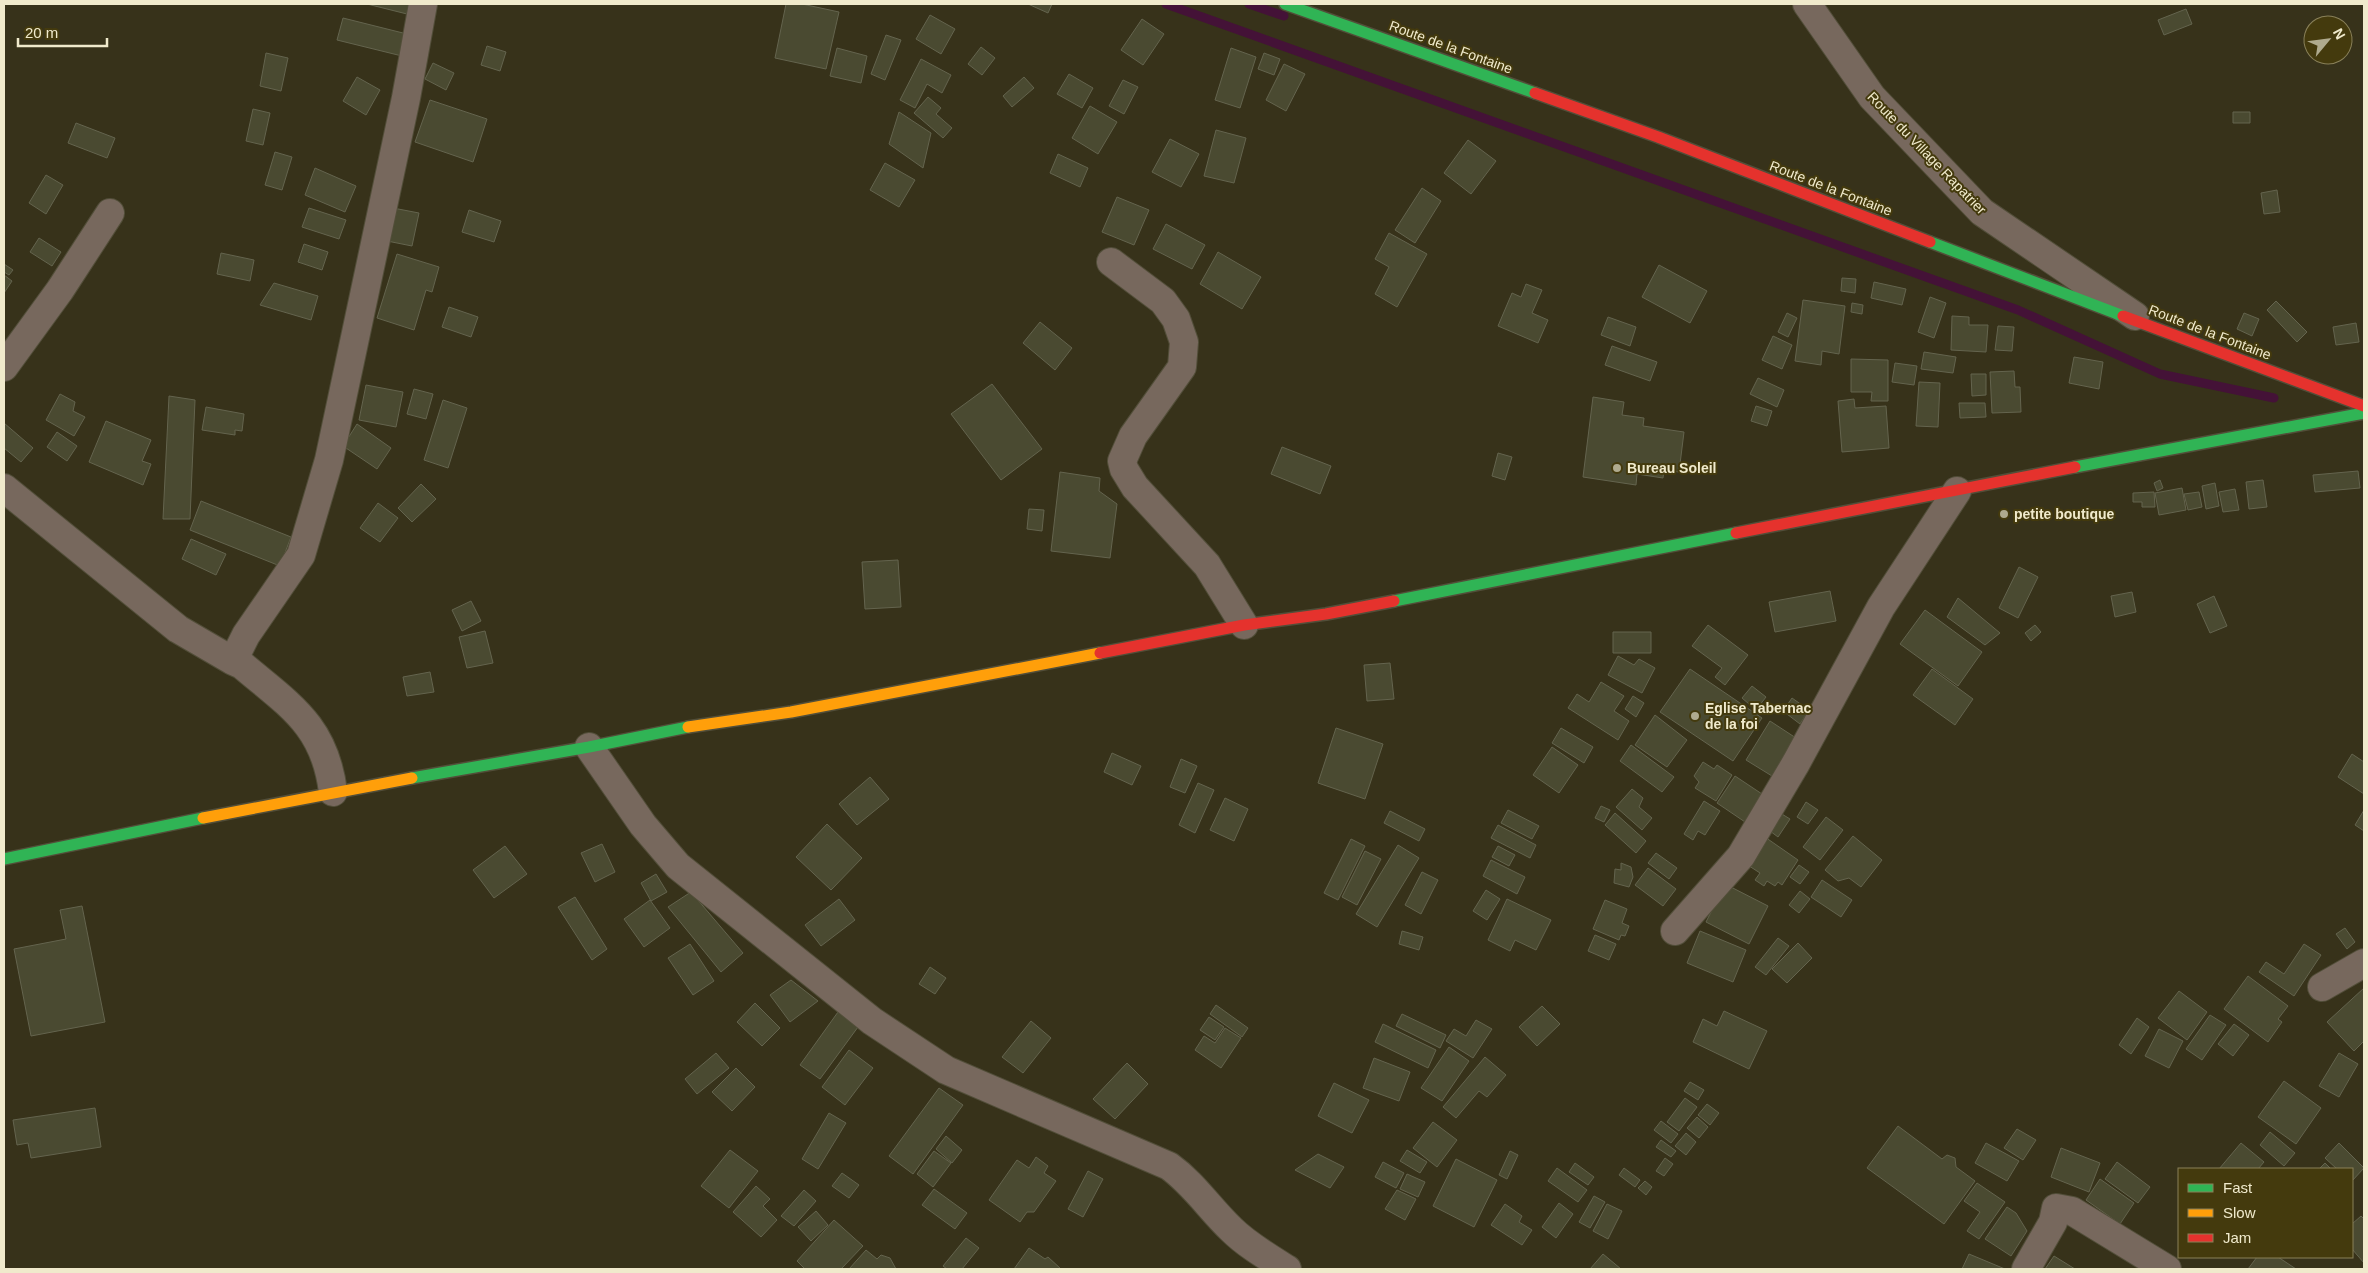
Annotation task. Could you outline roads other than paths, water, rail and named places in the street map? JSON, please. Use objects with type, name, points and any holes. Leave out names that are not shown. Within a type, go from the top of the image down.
[{"type":"main road","name":"Route de la Fontaine","points":[[1286,4],[1658,138],[2148,326],[2364,406]]},
{"type":"main road","points":[[4,859],[334,792],[588,747],[701,724],[800,710],[1244,625],[1326,614],[1918,497],[2364,413]]},
{"type":"street","points":[[237,663],[246,635],[301,555],[329,460],[404,108],[423,4]]},
{"type":"street","name":"Route du Village Rapatrier","points":[[1807,4],[1872,97],[1982,212],[2098,289],[2148,326]]},
{"type":"street","points":[[4,367],[60,290],[110,213]]},
{"type":"street","points":[[1111,262],[1163,301],[1176,319],[1184,342],[1182,367],[1133,436],[1122,461],[1124,469],[1135,487],[1207,565],[1244,625]]},
{"type":"street","points":[[4,488],[178,629],[237,663],[295,711],[314,732],[325,753],[334,792]]},
{"type":"street","points":[[1675,931],[1741,856],[1796,762],[1881,607],[1957,491]]},
{"type":"street","points":[[588,747],[643,825],[678,866],[872,1020],[946,1070],[1169,1166],[1186,1178],[1231,1229],[1257,1250],[1287,1269]]},
{"type":"street","points":[[2322,987],[2364,963]]},
{"type":"street","points":[[2026,1269],[2053,1222],[2056,1208],[2072,1211],[2167,1269]]},
{"type":"waterway","points":[[1166,4],[2018,310],[2160,374],[2274,398]]},
{"type":"waterway","points":[[1249,4],[1284,16]]},
{"type":"place","name":"Bureau Soleil","points":[[1617,468]]},
{"type":"place","name":"petite boutique","points":[[2004,514]]},
{"type":"place","name":"Eglise Tabernac de la foi","points":[[1695,716]]}]
